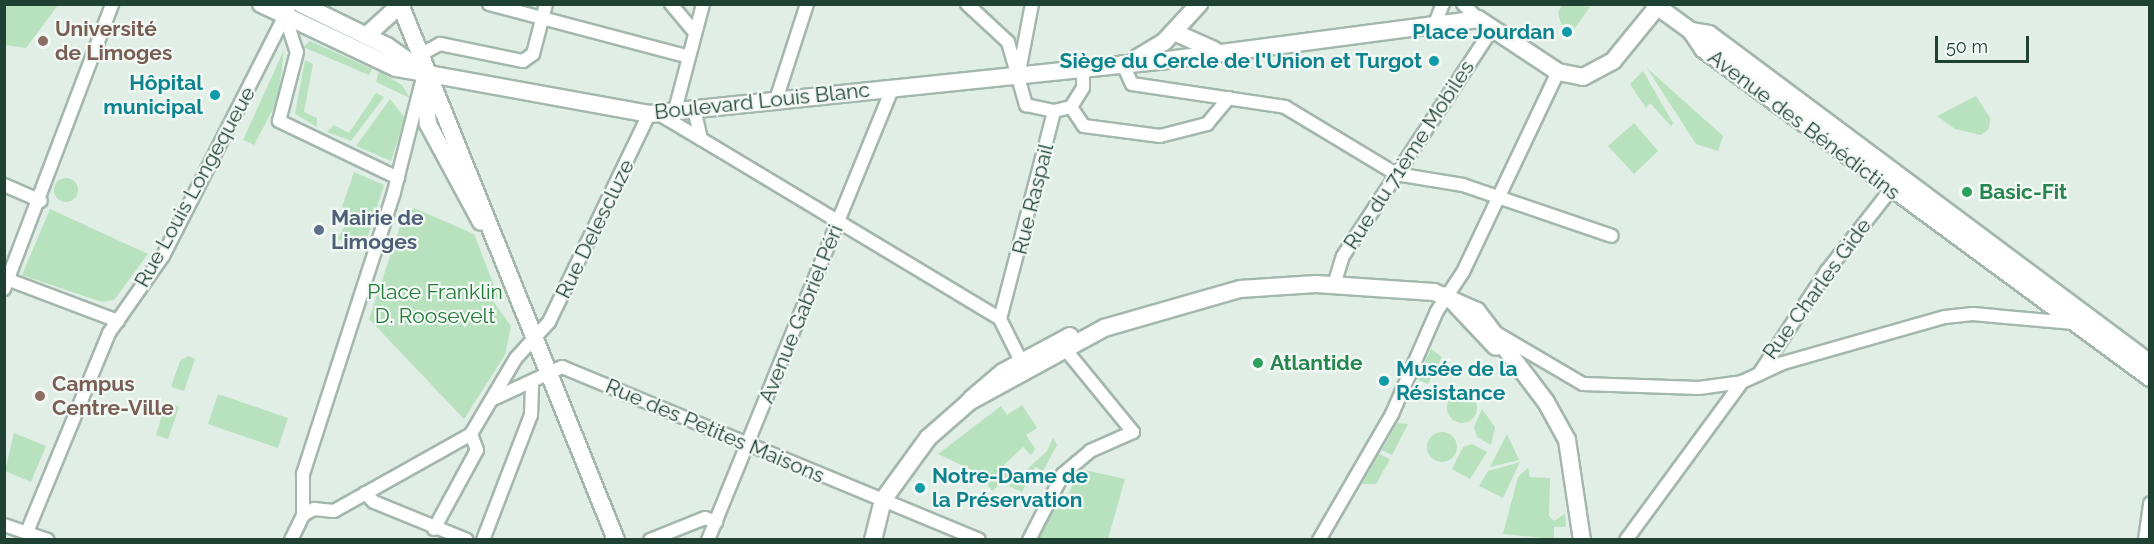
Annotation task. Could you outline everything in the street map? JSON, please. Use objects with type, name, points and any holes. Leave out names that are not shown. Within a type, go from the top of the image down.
[{"type":"main road","name":"Boulevard Louis Blanc","points":[[261,4],[288,10],[379,62],[421,64],[661,114],[775,103],[892,87],[1122,62]]},
{"type":"main road","points":[[301,4],[421,64]]},
{"type":"main road","points":[[1122,62],[1154,50],[1199,4]]},
{"type":"main road","points":[[366,36],[400,5],[421,64],[429,124],[495,244],[616,540]]},
{"type":"main road","points":[[1122,62],[1434,26],[1485,24],[1558,72],[1583,77],[1600,71],[1655,6]]},
{"type":"main road","name":"Avenue des Bénédictins","points":[[1655,6],[1691,31],[1703,49],[2150,363]]},
{"type":"main road","points":[[1174,32],[1218,51]]},
{"type":"main road","name":"Avenue des Bénédictins","points":[[1895,184],[2071,323],[2150,378]]},
{"type":"main road","points":[[873,540],[883,500],[883,484],[894,468],[969,402],[1065,338],[1240,289],[1334,285],[1447,295],[1465,302],[1496,333],[1507,354]]},
{"type":"main road","points":[[1447,295],[1457,310],[1507,354],[1546,402],[1567,440],[1582,540]]},
{"type":"main road","points":[[1457,310],[1496,333]]},
{"type":"main road","points":[[1024,366],[1065,349],[1104,328]]},
{"type":"street","points":[[112,4],[41,201],[6,282],[118,321]]},
{"type":"street","points":[[489,4],[686,56]]},
{"type":"street","points":[[291,540],[303,515],[303,474],[398,178],[421,64],[440,44],[514,62],[527,59],[546,4]]},
{"type":"street","points":[[670,4],[694,31]]},
{"type":"street","name":"Rue Delescluze","points":[[471,434],[533,338],[549,322],[661,114],[686,56],[703,4]]},
{"type":"street","points":[[775,103],[807,4]]},
{"type":"street","points":[[967,4],[1008,42],[1026,72]]},
{"type":"street","points":[[1032,4],[1027,35],[1026,105],[1054,111],[1071,107],[1083,88],[1083,66]]},
{"type":"street","points":[[1434,26],[1443,4]]},
{"type":"street","points":[[1463,4],[1485,24]]},
{"type":"street","points":[[288,10],[297,52],[279,122],[398,178]]},
{"type":"street","name":"Rue Louis Longequeue","points":[[27,532],[118,321],[163,256],[211,152],[229,134],[288,10]]},
{"type":"street","name":"Rue du 71ème Mobiles","points":[[1334,285],[1343,256],[1396,174],[1485,24]]},
{"type":"street","points":[[1008,42],[1027,35]]},
{"type":"street","points":[[1122,62],[1129,80],[1140,86],[1285,107],[1396,174],[1463,185],[1496,199],[1612,236]]},
{"type":"street","points":[[1319,540],[1389,419],[1447,295],[1558,72]]},
{"type":"street","name":"Avenue Gabriel Péri","points":[[708,540],[749,445],[892,87]]},
{"type":"street","points":[[1071,107],[1084,126],[1161,136],[1208,124],[1229,98]]},
{"type":"street","name":"Rue Raspail","points":[[1000,319],[1011,286],[1054,111]]},
{"type":"street","points":[[695,112],[701,139]]},
{"type":"street","points":[[661,114],[1000,319],[1024,366]]},
{"type":"street","name":"Rue Charles Gide","points":[[1759,374],[1827,272],[1895,184]]},
{"type":"street","points":[[4,185],[41,201]]},
{"type":"street","points":[[1496,333],[1583,384],[1699,388],[1742,382],[1759,374],[1945,317],[1973,314],[2071,323]]},
{"type":"street","points":[[1029,540],[1063,474],[1090,451],[1133,432],[1065,349]]},
{"type":"street","name":"Rue des Petites Maisons","points":[[547,371],[562,367],[979,540]]},
{"type":"street","points":[[493,399],[532,384],[547,371]]},
{"type":"street","points":[[1626,540],[1742,382]]},
{"type":"street","points":[[483,540],[531,415],[532,384]]},
{"type":"street","points":[[303,515],[314,509],[334,511],[471,434],[477,450],[434,528]]},
{"type":"street","points":[[365,493],[434,528],[467,540]]},
{"type":"street","points":[[2145,540],[2150,503]]},
{"type":"street","points":[[650,540],[705,518],[716,522]]},
{"type":"street","points":[[4,525],[43,539]]},
{"type":"green space","points":[[5,4],[58,5],[26,48],[5,45]]},
{"type":"green space","points":[[1563,4],[1590,7],[1572,32],[1561,24],[1558,12]]},
{"type":"green space","points":[[310,41],[372,69],[369,75],[303,47]]},
{"type":"green space","points":[[284,50],[278,100],[254,145],[243,140]]},
{"type":"green space","points":[[305,60],[313,64],[304,112],[317,118],[317,127],[295,114]]},
{"type":"green space","points":[[1647,68],[1723,136],[1718,151],[1696,144]]},
{"type":"green space","points":[[379,71],[402,85],[410,98],[376,82]]},
{"type":"green space","points":[[1643,71],[1673,123],[1671,126],[1650,103],[1646,108],[1630,84]]},
{"type":"green space","points":[[376,93],[384,97],[351,141],[327,132],[334,125],[349,133]]},
{"type":"green space","points":[[1976,96],[1990,118],[1989,129],[1981,135],[1955,129],[1937,116]]},
{"type":"green space","points":[[390,99],[405,118],[391,161],[356,146]]},
{"type":"green space","points":[[1634,123],[1658,151],[1634,174],[1608,146]]},
{"type":"green space","points":[[354,172],[384,185],[365,245],[360,247],[338,239],[351,212],[342,207]]},
{"type":"green space","points":[[66,178],[75,181],[78,190],[75,199],[66,202],[57,199],[54,190],[57,181]]},
{"type":"green space","name":"Place Franklin D. Roosevelt","points":[[414,208],[474,234],[498,296],[493,301],[511,326],[505,355],[464,419],[369,319],[403,218]]},
{"type":"green space","points":[[50,209],[148,254],[114,300],[102,302],[22,275]]},
{"type":"green space","points":[[1431,349],[1442,357],[1428,384],[1417,379]]},
{"type":"green space","points":[[188,356],[195,359],[184,391],[171,387],[180,361]]},
{"type":"green space","points":[[1462,393],[1473,397],[1477,408],[1473,419],[1462,423],[1451,419],[1447,408],[1451,397]]},
{"type":"green space","points":[[218,394],[288,418],[278,448],[208,424]]},
{"type":"green space","points":[[166,402],[179,407],[168,439],[156,435]]},
{"type":"green space","points":[[1022,405],[1037,428],[1026,435],[1035,449],[1031,455],[1023,447],[1004,465],[1011,475],[992,491],[980,474],[938,454],[1001,406],[1007,415]]},
{"type":"green space","points":[[1482,409],[1495,427],[1491,445],[1477,437],[1474,427]]},
{"type":"green space","points":[[1397,423],[1408,424],[1392,455],[1382,450]]},
{"type":"green space","points":[[1442,432],[1448,433],[1456,441],[1456,453],[1448,461],[1442,462],[1436,461],[1428,453],[1427,447],[1428,441],[1436,433]]},
{"type":"green space","points":[[14,433],[46,446],[31,482],[5,471]]},
{"type":"green space","points":[[1507,434],[1519,460],[1490,467]]},
{"type":"green space","points":[[1053,438],[1057,445],[1043,471],[1035,467],[1022,492],[1009,486],[1047,451]]},
{"type":"green space","points":[[1472,444],[1487,452],[1470,479],[1452,469],[1463,447]]},
{"type":"green space","points":[[1379,454],[1390,459],[1376,484],[1362,484]]},
{"type":"green space","points":[[1520,462],[1503,498],[1479,486],[1488,471]]},
{"type":"green space","points":[[1528,468],[1530,477],[1550,478],[1549,516],[1554,521],[1565,514],[1566,527],[1554,527],[1554,539],[1503,534],[1518,477]]},
{"type":"green space","points":[[1080,469],[1125,479],[1108,539],[1034,540],[1058,493],[1067,497]]},
{"type":"place","name":"Place Jourdan","points":[[1567,32]]},
{"type":"place","name":"Université de Limoges","points":[[43,41]]},
{"type":"place","name":"Siège du Cercle de l'Union et Turgot","points":[[1434,61]]},
{"type":"place","name":"Hôpital municipal","points":[[215,95]]},
{"type":"place","name":"Basic-Fit","points":[[1967,192]]},
{"type":"place","name":"Mairie de Limoges","points":[[319,230]]},
{"type":"place","name":"Atlantide","points":[[1258,363]]},
{"type":"place","name":"Musée de la Résistance","points":[[1384,381]]},
{"type":"place","name":"Campus Centre-Ville","points":[[40,396]]},
{"type":"place","name":"Notre-Dame de la Préservation","points":[[920,488]]}]
